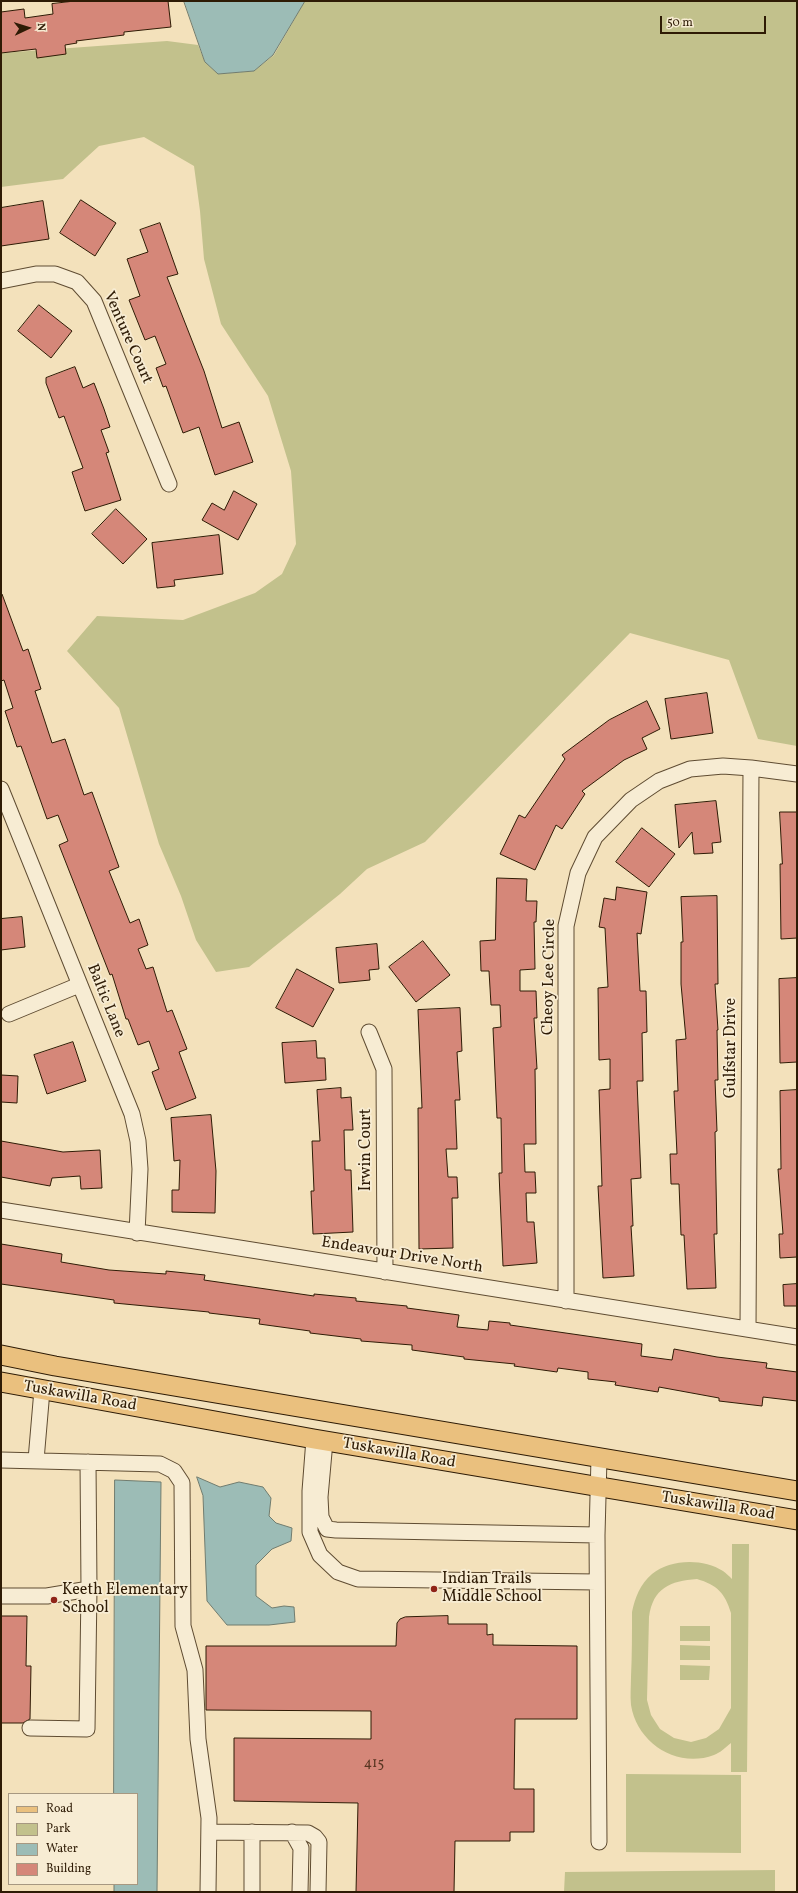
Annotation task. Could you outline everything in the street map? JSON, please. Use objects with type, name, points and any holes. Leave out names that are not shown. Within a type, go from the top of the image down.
[{"type":"main road","name":"Tuskawilla Road","points":[[1,1354],[44,1364],[797,1491]]},
{"type":"main road","points":[[42,1390],[44,1364]]},
{"type":"main road","name":"Tuskawilla Road","points":[[1,1382],[319,1440],[598,1488],[797,1520]]},
{"type":"street","name":"Venture Court","points":[[1,281],[36,274],[55,274],[77,282],[94,301],[169,484]]},
{"type":"street","name":"Cheoy Lee Circle","points":[[566,1301],[566,926],[578,874],[595,837],[631,800],[659,781],[690,770],[723,766],[797,774]]},
{"type":"street","name":"Gulfstar Drive","points":[[748,1329],[751,768]]},
{"type":"street","name":"Baltic Lane","points":[[1,789],[132,1114],[138,1141],[140,1169],[137,1233]]},
{"type":"street","points":[[9,1014],[79,985]]},
{"type":"street","name":"Irwin Court","points":[[368,1032],[384,1069],[385,1272]]},
{"type":"street","name":"Endeavour Drive North","points":[[1,1210],[137,1233],[797,1337]]},
{"type":"street","points":[[36,1460],[42,1390]]},
{"type":"street","points":[[319,1440],[321,1517],[327,1529],[597,1534]]},
{"type":"street","points":[[319,1440],[310,1491],[310,1532],[320,1555],[338,1572],[358,1579],[597,1582]]},
{"type":"street","points":[[599,1458],[597,1534],[599,1842]]},
{"type":"street","points":[[1,1460],[160,1464],[174,1472],[182,1483],[183,1626],[195,1670],[198,1739],[209,1818],[208,1892]]},
{"type":"street","points":[[30,1728],[86,1728],[89,1589],[88,1462]]},
{"type":"street","points":[[1,1596],[47,1596],[89,1589]]},
{"type":"street","points":[[209,1832],[308,1833],[315,1837],[319,1842],[318,1892]]},
{"type":"street","points":[[252,1832],[252,1892]]},
{"type":"street","points":[[292,1832],[301,1848],[300,1892]]},
{"type":"green space","points":[[305,1],[797,1],[797,746],[758,739],[729,660],[630,633],[425,842],[367,869],[340,894],[249,967],[216,972],[196,940],[181,896],[159,844],[119,708],[67,651],[97,616],[183,620],[255,593],[282,574],[296,544],[291,471],[268,396],[221,324],[204,259],[194,166],[144,137],[99,146],[63,179],[1,187],[1,53],[167,41],[198,45],[205,62],[218,74],[254,71],[274,55]]},
{"type":"green space","points":[[732,1544],[749,1544],[747,1772],[731,1772],[731,1743],[714,1755],[700,1758],[686,1758],[661,1750],[641,1731],[635,1719],[631,1705],[632,1612],[636,1596],[644,1582],[659,1569],[668,1565],[687,1562],[696,1562],[715,1567],[732,1579]],"holes":[[[697,1579],[715,1587],[723,1595],[731,1613],[731,1708],[719,1729],[706,1738],[691,1742],[674,1738],[660,1729],[651,1715],[647,1700],[649,1617],[654,1599],[664,1588],[671,1584],[687,1580]]]},
{"type":"green space","points":[[680,1626],[710,1626],[710,1641],[680,1641]]},
{"type":"green space","points":[[680,1645],[710,1646],[710,1660],[680,1660]]},
{"type":"green space","points":[[680,1665],[710,1666],[709,1680],[680,1680]]},
{"type":"green space","points":[[626,1774],[741,1775],[741,1853],[626,1852]]},
{"type":"green space","points":[[775,1870],[775,1892],[564,1892],[565,1872]]},
{"type":"water","points":[[184,1],[305,1],[273,55],[254,71],[218,74],[205,62]]},
{"type":"water","points":[[197,1477],[220,1487],[239,1482],[263,1487],[271,1498],[269,1516],[276,1523],[292,1528],[291,1541],[272,1549],[256,1565],[256,1596],[272,1608],[284,1606],[294,1607],[295,1622],[269,1625],[227,1625],[207,1601],[203,1496]]},
{"type":"water","points":[[115,1480],[161,1482],[157,1892],[114,1892],[114,1885],[138,1885],[138,1793],[114,1793]]},
{"type":"building","points":[[75,1],[168,1],[171,27],[124,32],[124,35],[76,41],[77,43],[65,45],[66,54],[37,58],[36,49],[1,53],[1,12],[24,9],[25,18],[53,14],[52,4]]},
{"type":"building","points":[[81,200],[116,223],[95,256],[60,233]]},
{"type":"building","points":[[43,201],[49,239],[1,246],[1,208]]},
{"type":"building","points":[[160,223],[178,274],[167,277],[204,371],[222,428],[239,422],[253,462],[215,475],[199,427],[183,433],[166,386],[163,387],[156,368],[166,364],[155,336],[145,340],[129,300],[140,296],[127,259],[148,252],[140,230]]},
{"type":"building","points":[[39,305],[72,331],[51,358],[18,331]]},
{"type":"building","points":[[75,367],[83,388],[94,383],[104,409],[110,427],[101,430],[109,452],[106,453],[121,500],[85,511],[72,472],[83,468],[64,416],[59,418],[46,383],[46,378]]},
{"type":"building","points":[[234,491],[257,504],[238,540],[202,520],[212,503],[224,510]]},
{"type":"building","points":[[116,509],[147,539],[123,564],[92,534]]},
{"type":"building","points":[[219,535],[223,574],[174,580],[175,586],[157,588],[152,543]]},
{"type":"building","points":[[1,594],[23,651],[28,649],[41,689],[35,691],[52,743],[65,739],[84,795],[92,792],[119,867],[109,871],[130,923],[139,919],[148,945],[138,949],[146,969],[153,967],[167,1012],[172,1010],[187,1049],[179,1052],[196,1098],[166,1110],[152,1072],[159,1069],[149,1041],[138,1045],[128,1019],[126,1019],[112,974],[110,975],[59,845],[68,841],[58,815],[47,819],[21,746],[17,747],[5,711],[13,708],[4,680],[1,681]]},
{"type":"building","points":[[707,693],[713,733],[671,739],[665,699]]},
{"type":"building","points":[[647,701],[660,729],[642,738],[647,749],[624,760],[582,791],[585,794],[562,829],[556,825],[535,870],[500,854],[519,815],[525,818],[565,759],[562,755],[609,720]]},
{"type":"building","points":[[716,801],[721,842],[712,843],[713,853],[694,854],[692,832],[679,848],[675,805]]},
{"type":"building","points":[[780,812],[797,812],[797,938],[781,939],[780,864],[782,864]]},
{"type":"building","points":[[642,828],[675,854],[649,887],[616,862]]},
{"type":"building","points":[[497,878],[527,879],[526,901],[537,901],[536,922],[534,922],[535,969],[520,970],[520,991],[536,991],[537,1018],[534,1018],[537,1069],[535,1069],[536,1144],[524,1144],[525,1172],[535,1172],[536,1193],[526,1193],[527,1222],[534,1222],[537,1263],[503,1266],[499,1173],[502,1173],[501,1118],[497,1118],[493,1028],[501,1027],[500,1005],[491,1005],[489,971],[481,971],[480,941],[495,940]]},
{"type":"building","points":[[617,887],[647,892],[641,934],[637,933],[640,991],[646,991],[647,1032],[642,1033],[643,1081],[637,1081],[641,1178],[631,1179],[633,1226],[631,1226],[634,1276],[603,1278],[598,1186],[602,1186],[599,1090],[610,1089],[610,1059],[599,1060],[598,988],[608,987],[605,928],[599,927],[604,898],[615,900]]},
{"type":"building","points":[[717,896],[718,984],[715,984],[718,1030],[718,1080],[715,1080],[717,1131],[715,1132],[717,1234],[714,1234],[716,1288],[687,1289],[684,1235],[681,1235],[679,1184],[671,1184],[670,1154],[677,1154],[674,1091],[678,1091],[676,1040],[686,1039],[681,984],[681,942],[683,942],[681,897]]},
{"type":"building","points":[[22,917],[25,947],[1,950],[1,919]]},
{"type":"building","points":[[423,941],[450,975],[416,1002],[389,967]]},
{"type":"building","points":[[377,944],[379,969],[369,970],[370,980],[339,983],[336,948]]},
{"type":"building","points":[[297,969],[334,989],[313,1027],[276,1008]]},
{"type":"building","points":[[797,978],[797,1062],[780,1063],[779,979]]},
{"type":"building","points":[[460,1008],[462,1051],[457,1052],[460,1100],[455,1100],[457,1149],[446,1149],[448,1177],[457,1177],[458,1198],[452,1198],[453,1248],[419,1249],[418,1108],[422,1108],[418,1010]]},
{"type":"building","points":[[316,1041],[317,1058],[325,1058],[326,1080],[285,1083],[282,1043]]},
{"type":"building","points":[[73,1042],[86,1081],[47,1094],[34,1055]]},
{"type":"building","points":[[1,1075],[18,1076],[17,1103],[1,1102]]},
{"type":"building","points":[[341,1088],[341,1098],[351,1097],[353,1130],[344,1130],[345,1170],[351,1170],[353,1232],[313,1234],[311,1191],[314,1191],[312,1141],[320,1141],[317,1090]]},
{"type":"building","points":[[797,1090],[797,1257],[780,1258],[779,1234],[783,1234],[778,1169],[781,1169],[780,1091]]},
{"type":"building","points":[[211,1115],[216,1171],[215,1213],[172,1212],[172,1190],[179,1190],[180,1160],[174,1161],[171,1118]]},
{"type":"building","points":[[1,1141],[63,1152],[100,1150],[102,1188],[81,1189],[80,1176],[52,1178],[50,1186],[1,1177]]},
{"type":"building","points":[[1,1244],[62,1254],[61,1262],[109,1270],[166,1274],[166,1271],[205,1275],[204,1280],[314,1296],[314,1294],[356,1298],[356,1301],[407,1306],[407,1308],[459,1315],[457,1327],[488,1330],[489,1321],[642,1344],[641,1356],[672,1360],[674,1349],[717,1357],[767,1363],[766,1368],[797,1372],[797,1401],[763,1397],[762,1406],[719,1401],[719,1398],[659,1387],[658,1392],[615,1385],[616,1382],[588,1379],[588,1372],[558,1368],[557,1372],[514,1366],[515,1364],[464,1359],[464,1357],[412,1350],[412,1345],[361,1341],[361,1339],[310,1333],[310,1331],[259,1324],[260,1319],[209,1312],[114,1303],[114,1300],[1,1284]]},
{"type":"building","points":[[797,1284],[797,1306],[784,1306],[783,1285]]},
{"type":"building","points":[[1,1616],[27,1616],[26,1666],[31,1666],[30,1719],[23,1723],[1,1723]]},
{"type":"building","name":"Indian Trails Middle School","points":[[448,1616],[448,1624],[487,1624],[487,1635],[493,1634],[493,1645],[577,1646],[577,1719],[515,1719],[514,1789],[534,1789],[534,1832],[510,1832],[510,1841],[455,1841],[454,1892],[356,1892],[358,1803],[234,1801],[234,1738],[371,1739],[371,1711],[206,1710],[206,1646],[396,1646],[397,1623],[400,1619],[405,1617]]},
{"type":"place","name":"Indian Trails Middle School","points":[[434,1589]]},
{"type":"place","name":"Keeth Elementary School","points":[[54,1600]]}]
